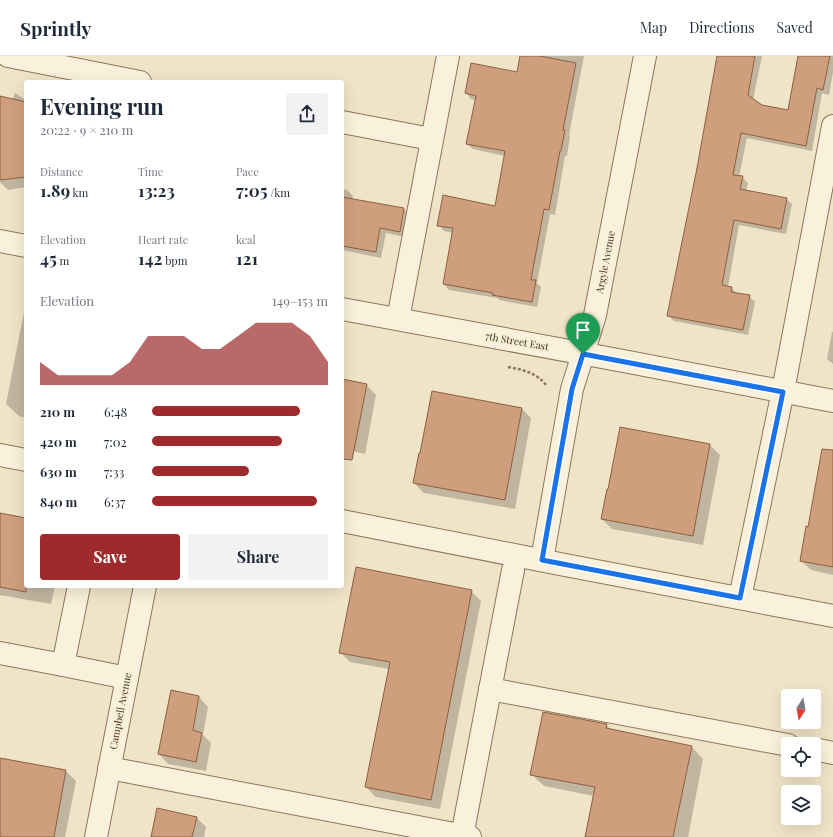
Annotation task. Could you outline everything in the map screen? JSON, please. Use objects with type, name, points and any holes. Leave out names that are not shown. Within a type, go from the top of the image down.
[{"type":"street","points":[[8,56],[130,80]]},
{"type":"street","points":[[398,319],[448,56]]},
{"type":"street","name":"Argyle Avenue","points":[[542,560],[572,389],[594,315],[645,56]]},
{"type":"street","points":[[344,122],[432,139]]},
{"type":"street","points":[[740,598],[783,392],[833,126]]},
{"type":"street","points":[[0,241],[24,246]]},
{"type":"street","name":"7th Street East","points":[[344,309],[833,401]]},
{"type":"street","points":[[0,454],[24,460]]},
{"type":"street","points":[[344,521],[833,616]]},
{"type":"street","points":[[109,768],[466,836],[490,689],[513,570]]},
{"type":"street","points":[[64,665],[79,588]]},
{"type":"street","name":"Campbell Avenue","points":[[96,837],[145,588]]},
{"type":"street","points":[[0,653],[127,678]]},
{"type":"street","points":[[490,689],[781,743]]},
{"type":"street","points":[[821,750],[833,753]]},
{"type":"path","points":[[506,366],[529,371],[547,385],[546,391]]},
{"type":"building","points":[[520,56],[540,56],[576,63],[563,130],[565,130],[549,210],[544,209],[531,280],[536,280],[532,302],[443,284],[453,228],[437,226],[443,195],[495,206],[505,151],[466,144],[476,96],[465,93],[471,63],[517,72]]},
{"type":"building","points":[[717,56],[755,56],[748,95],[762,105],[788,110],[798,56],[830,56],[823,90],[817,88],[806,146],[741,133],[733,175],[743,176],[740,189],[787,198],[781,229],[734,220],[722,285],[732,287],[731,292],[750,295],[743,330],[667,316],[697,168]]},
{"type":"building","points":[[0,96],[24,102],[24,177],[0,180]]},
{"type":"building","points":[[344,197],[404,208],[400,232],[380,228],[376,252],[344,246]]},
{"type":"building","points":[[344,379],[367,384],[352,460],[344,459]]},
{"type":"building","points":[[432,391],[522,408],[505,500],[413,483]]},
{"type":"building","points":[[620,427],[710,444],[693,536],[601,519]]},
{"type":"building","points":[[822,449],[833,450],[833,567],[800,561],[806,526],[808,527]]},
{"type":"building","points":[[0,513],[24,518],[24,588],[26,588],[26,592],[0,587]]},
{"type":"building","points":[[356,567],[472,590],[431,800],[365,787],[390,662],[339,653]]},
{"type":"building","points":[[171,690],[199,696],[193,730],[202,733],[196,762],[158,754]]},
{"type":"building","points":[[543,712],[607,724],[606,728],[692,746],[673,837],[585,837],[595,787],[530,775]]},
{"type":"building","points":[[0,758],[66,770],[54,837],[0,837]]},
{"type":"building","points":[[157,808],[197,817],[192,837],[151,837]]},
{"type":"route","points":[[583,354],[783,392],[740,598],[542,560],[572,389],[583,354]]}]
